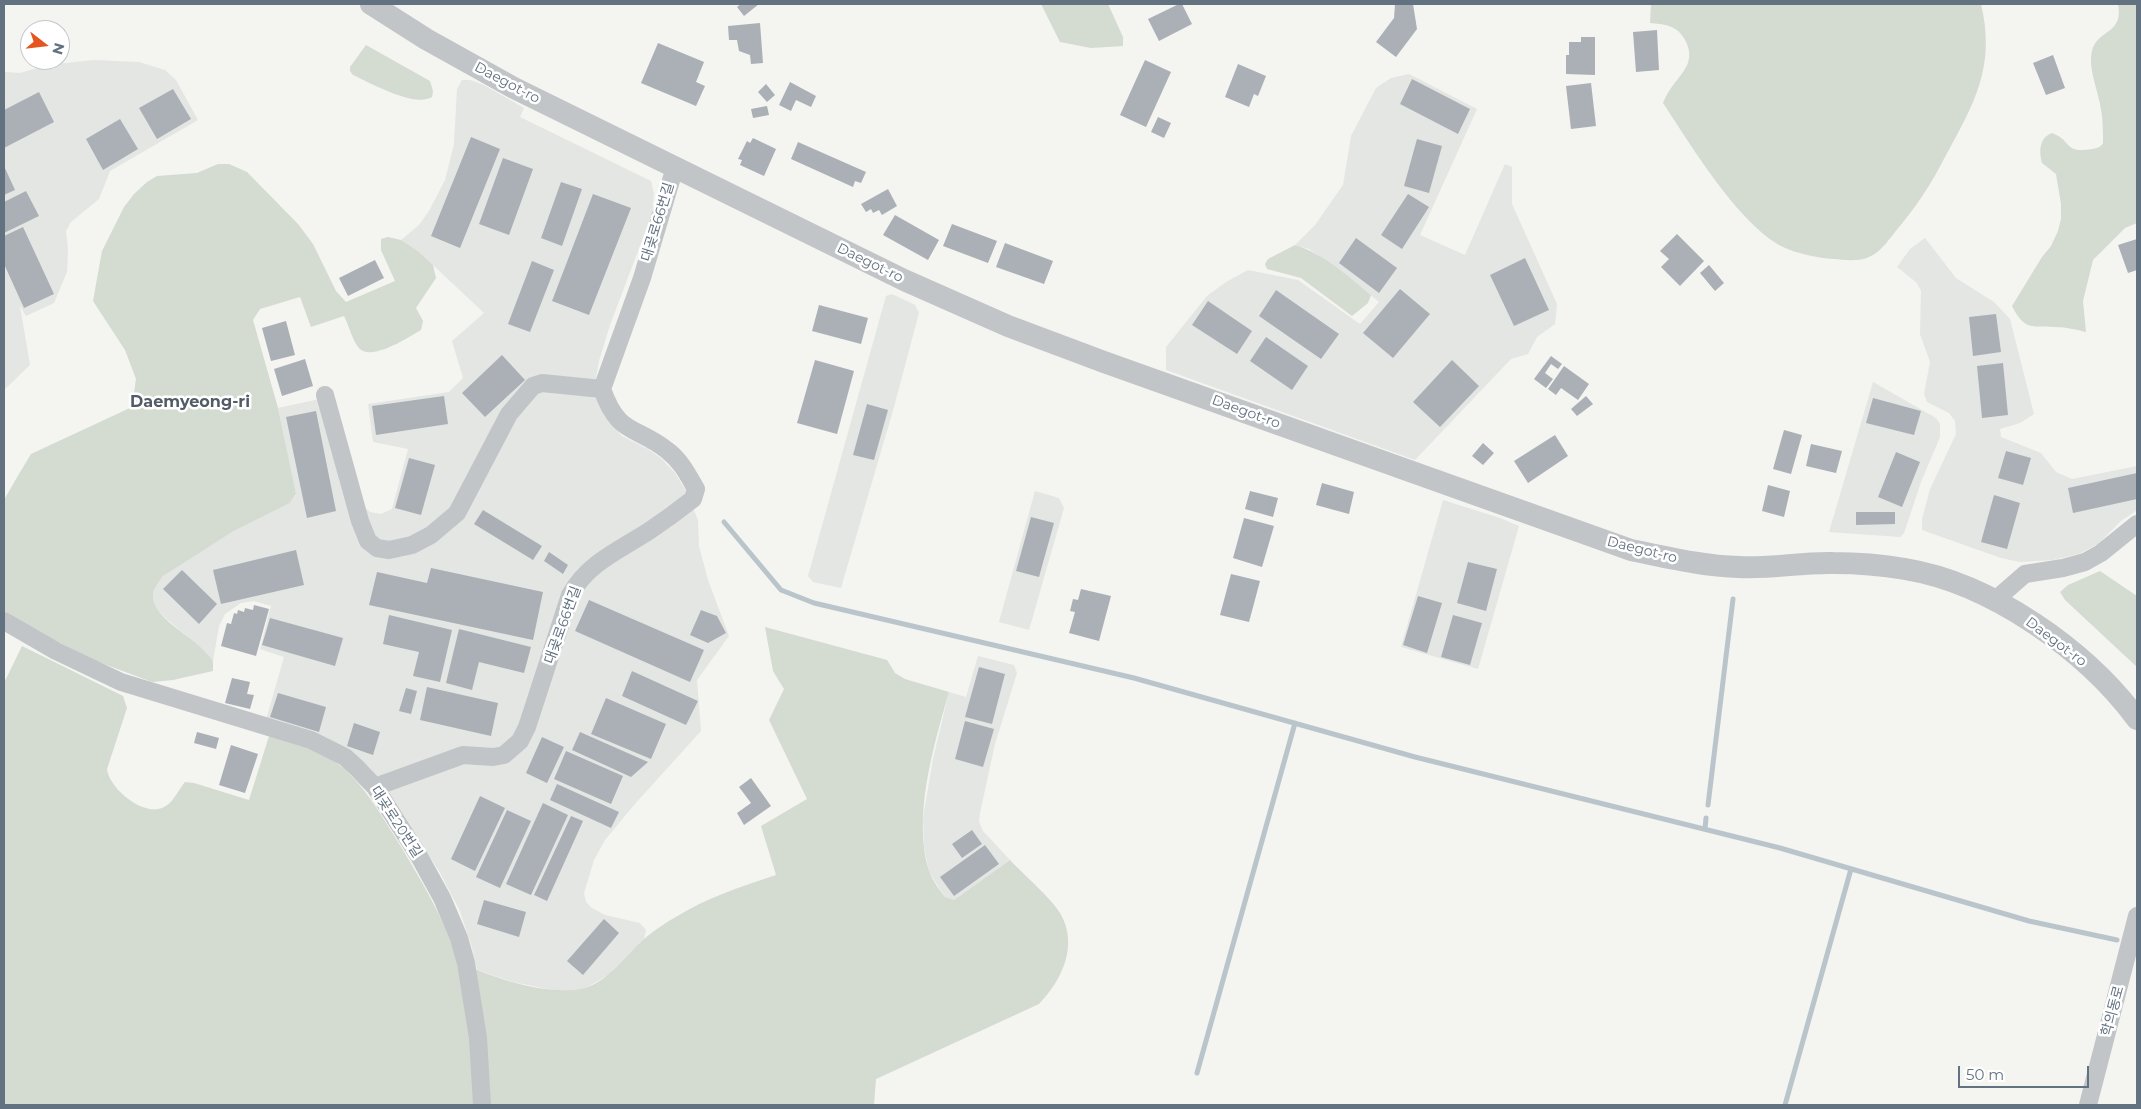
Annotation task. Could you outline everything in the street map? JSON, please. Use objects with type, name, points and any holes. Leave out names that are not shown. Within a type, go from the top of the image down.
[{"type":"street","name":"Daegot-ro","points":[[371,4],[426,39],[514,88],[904,280],[1008,326],[1097,360],[1631,550],[1688,561],[1739,567],[1833,563],[1904,568],[1940,578],[1973,590],[2036,623],[2080,658],[2117,694],[2137,719]]},
{"type":"street","name":"대곶로66번길","points":[[375,788],[463,756],[493,757],[504,755],[511,750],[520,741],[527,727],[570,594],[579,580],[588,570],[693,499],[696,489],[676,458],[667,450],[620,423],[612,412],[602,389],[642,278],[675,167]]},
{"type":"street","points":[[325,395],[360,521],[368,541],[377,548],[389,550],[412,545],[431,535],[457,512],[509,414],[533,386],[542,383],[602,389]]},
{"type":"street","points":[[1994,601],[2025,574],[2064,568],[2085,562],[2101,554],[2137,524]]},
{"type":"street","name":"대곶로20번길","points":[[4,621],[56,651],[121,682],[290,732],[330,748],[345,757],[375,788],[431,877],[459,938],[466,963],[478,1038],[482,1105]]},
{"type":"street","name":"학의동로","points":[[2088,1105],[2137,916]]},
{"type":"shaded area","points":[[1041,4],[1108,4],[1123,37],[1123,46],[1091,48],[1060,42]]},
{"type":"shaded area","points":[[1651,4],[1981,4],[1985,26],[1986,47],[1984,66],[1973,102],[1939,168],[1916,205],[1884,246],[1875,254],[1858,260],[1815,257],[1783,247],[1766,236],[1749,221],[1701,161],[1663,103],[1667,94],[1684,71],[1689,57],[1688,48],[1684,38],[1677,30],[1664,25],[1650,23]]},
{"type":"shaded area","points":[[2118,4],[2137,4],[2137,223],[2125,228],[2093,260],[2083,301],[2086,332],[2066,328],[2029,325],[2020,319],[2012,306],[2042,257],[2051,246],[2061,219],[2061,204],[2056,174],[2042,163],[2041,145],[2045,138],[2052,133],[2076,150],[2097,148],[2103,143],[2102,114],[2092,71],[2091,57],[2095,44],[2114,27],[2119,14]]},
{"type":"shaded area","points":[[366,45],[430,81],[433,91],[432,97],[424,100],[404,97],[353,75],[350,67]]},
{"type":"shaded area","points":[[93,60],[139,62],[165,70],[176,80],[198,120],[110,171],[99,199],[71,222],[66,231],[68,249],[67,272],[54,303],[26,316],[20,306],[30,365],[4,390],[4,72],[70,70],[70,63]]},
{"type":"shaded area","points":[[1409,74],[1477,109],[1420,235],[1465,255],[1505,164],[1512,167],[1512,204],[1557,304],[1555,324],[1537,337],[1528,354],[1511,359],[1415,460],[1166,370],[1166,347],[1207,296],[1226,282],[1248,270],[1298,280],[1360,324],[1379,302],[1344,273],[1309,249],[1295,245],[1315,225],[1343,185],[1351,136],[1376,88],[1391,78]]},
{"type":"shaded area","points":[[462,80],[470,80],[484,85],[524,108],[520,117],[651,181],[654,194],[652,214],[610,325],[599,361],[595,383],[596,398],[606,417],[622,436],[648,449],[662,459],[675,473],[686,491],[698,520],[699,546],[708,580],[729,636],[697,680],[701,731],[634,805],[605,840],[594,860],[584,893],[586,902],[592,908],[605,915],[640,923],[646,930],[644,939],[608,975],[584,989],[557,991],[513,982],[477,970],[471,944],[459,909],[439,871],[387,791],[266,720],[284,657],[260,649],[271,606],[254,601],[241,603],[225,614],[219,626],[213,661],[197,644],[154,607],[152,597],[155,586],[172,569],[232,532],[290,503],[296,495],[278,408],[329,397],[361,504],[370,512],[381,514],[392,509],[408,449],[373,442],[368,404],[449,392],[463,378],[452,341],[484,313],[418,251],[401,240],[419,225],[429,211],[445,180],[454,144],[457,89]]},
{"type":"shaded area","points":[[218,164],[229,164],[247,172],[298,224],[313,244],[336,291],[346,302],[395,281],[381,250],[381,239],[388,237],[401,240],[418,251],[433,265],[436,278],[416,308],[423,321],[421,330],[390,347],[372,352],[365,352],[359,348],[354,341],[344,316],[311,327],[300,297],[260,309],[253,320],[278,408],[296,494],[290,503],[232,532],[163,576],[156,585],[153,596],[157,610],[205,652],[213,661],[213,671],[173,680],[152,682],[96,661],[42,634],[4,611],[4,500],[31,454],[132,407],[136,379],[125,350],[93,301],[102,251],[124,207],[147,182],[157,176],[197,173]]},
{"type":"shaded area","points":[[1925,238],[1956,278],[1994,302],[2010,319],[2034,414],[2020,423],[2000,429],[2001,437],[2041,453],[2056,472],[2072,479],[2137,466],[2137,510],[2121,521],[2098,544],[2079,554],[2053,560],[2020,562],[2001,558],[1922,530],[1922,519],[1930,489],[1956,434],[1955,421],[1949,413],[1927,402],[1924,394],[1930,362],[1920,334],[1921,291],[1917,283],[1897,267],[1910,249]]},
{"type":"shaded area","points":[[1295,245],[1316,254],[1344,273],[1371,295],[1368,303],[1352,316],[1301,278],[1267,269],[1265,264],[1268,259]]},
{"type":"shaded area","points":[[892,294],[915,305],[919,313],[894,407],[841,588],[813,582],[808,576],[886,296]]},
{"type":"shaded area","points":[[1873,382],[1936,418],[1940,424],[1940,437],[1921,482],[1904,533],[1900,537],[1829,532]]},
{"type":"shaded area","points":[[1035,491],[1059,498],[1064,508],[1029,630],[999,622]]},
{"type":"shaded area","points":[[1443,500],[1519,526],[1478,669],[1401,647]]},
{"type":"shaded area","points":[[2100,571],[2137,596],[2137,667],[2065,600],[2060,592],[2068,585]]},
{"type":"shaded area","points":[[765,627],[887,660],[895,673],[905,679],[949,692],[937,734],[924,804],[924,850],[929,871],[945,897],[954,900],[1010,860],[1056,907],[1065,925],[1068,937],[1068,950],[1061,973],[1039,1004],[876,1079],[874,1105],[4,1105],[4,683],[22,646],[123,696],[127,708],[107,769],[114,784],[128,799],[145,808],[162,808],[172,800],[185,782],[249,800],[269,736],[306,747],[327,756],[357,782],[381,815],[431,898],[459,963],[519,984],[550,990],[566,990],[581,989],[598,982],[615,969],[647,937],[662,925],[686,911],[749,884],[776,875],[761,826],[807,799],[769,720],[784,689],[773,671]]},
{"type":"shaded area","points":[[978,656],[1014,665],[1017,673],[995,744],[979,822],[983,831],[1010,860],[954,900],[945,897],[929,872],[924,846],[923,818],[933,759],[949,692],[966,697]]},
{"type":"building","points":[[741,4],[759,4],[744,16],[737,7]]},
{"type":"building","points":[[1182,4],[1192,24],[1159,41],[1148,19]]},
{"type":"building","points":[[1395,4],[1413,4],[1417,29],[1396,57],[1376,42],[1394,18]]},
{"type":"building","points":[[760,23],[763,63],[751,64],[750,55],[739,51],[737,40],[729,40],[728,26]]},
{"type":"building","points":[[1657,30],[1659,70],[1636,72],[1633,32]]},
{"type":"building","points":[[1581,37],[1595,37],[1595,75],[1566,74],[1566,55],[1569,55],[1569,42],[1581,42]]},
{"type":"building","points":[[658,43],[704,62],[696,82],[705,86],[696,106],[641,83]]},
{"type":"building","points":[[2053,55],[2065,88],[2046,95],[2033,63]]},
{"type":"building","points":[[1145,60],[1171,72],[1146,127],[1120,115]]},
{"type":"building","points":[[1238,64],[1266,76],[1258,96],[1254,94],[1249,107],[1225,97]]},
{"type":"building","points":[[1412,79],[1470,109],[1458,134],[1400,104]]},
{"type":"building","points":[[790,82],[816,96],[811,107],[796,100],[791,111],[779,105]]},
{"type":"building","points":[[1591,83],[1596,126],[1571,129],[1566,86]]},
{"type":"building","points":[[766,84],[775,95],[767,102],[758,92]]},
{"type":"building","points":[[173,89],[191,119],[157,139],[139,108]]},
{"type":"building","points":[[39,92],[54,122],[4,148],[4,110]]},
{"type":"building","points":[[767,106],[769,115],[753,118],[751,109]]},
{"type":"building","points":[[1158,117],[1171,123],[1164,138],[1151,132]]},
{"type":"building","points":[[120,119],[138,149],[103,170],[86,139]]},
{"type":"building","points":[[471,137],[500,149],[460,248],[431,236]]},
{"type":"building","points":[[753,138],[776,149],[764,176],[740,165],[742,160],[738,159],[747,141],[750,143]]},
{"type":"building","points":[[1417,139],[1442,146],[1429,193],[1404,186]]},
{"type":"building","points":[[798,142],[866,172],[861,183],[855,181],[853,187],[791,159]]},
{"type":"building","points":[[503,158],[533,169],[509,235],[479,224]]},
{"type":"building","points":[[4,166],[15,190],[4,195]]},
{"type":"building","points":[[561,182],[582,189],[562,246],[541,238]]},
{"type":"building","points":[[888,189],[897,206],[882,215],[879,210],[873,213],[871,209],[866,212],[861,204]]},
{"type":"building","points":[[26,191],[39,216],[4,233],[4,202]]},
{"type":"building","points":[[593,194],[631,208],[589,315],[552,301]]},
{"type":"building","points":[[1408,194],[1429,207],[1402,249],[1381,235]]},
{"type":"building","points":[[895,215],[939,240],[928,260],[883,235]]},
{"type":"building","points":[[952,224],[997,241],[988,263],[943,246]]},
{"type":"building","points":[[23,227],[54,294],[24,308],[4,264],[4,236]]},
{"type":"building","points":[[1677,234],[1704,261],[1680,286],[1661,267],[1669,259],[1660,251]]},
{"type":"building","points":[[1356,238],[1397,268],[1379,293],[1339,263]]},
{"type":"building","points":[[2137,239],[2137,270],[2128,273],[2118,245]]},
{"type":"building","points":[[1005,243],[1053,261],[1044,284],[996,267]]},
{"type":"building","points":[[1525,258],[1549,310],[1514,326],[1490,275]]},
{"type":"building","points":[[375,260],[384,278],[348,296],[339,278]]},
{"type":"building","points":[[532,261],[554,270],[530,332],[508,324]]},
{"type":"building","points":[[1709,265],[1724,283],[1715,291],[1700,273]]},
{"type":"building","points":[[1400,289],[1430,314],[1393,358],[1363,333]]},
{"type":"building","points":[[1276,290],[1339,334],[1321,359],[1259,316]]},
{"type":"building","points":[[1208,301],[1252,331],[1237,354],[1192,325]]},
{"type":"building","points":[[819,305],[868,318],[861,344],[812,331]]},
{"type":"building","points":[[1996,314],[2001,352],[1973,356],[1969,317]]},
{"type":"building","points":[[286,321],[295,355],[271,361],[262,328]]},
{"type":"building","points":[[1266,337],[1308,366],[1292,390],[1250,361]]},
{"type":"building","points":[[502,355],[525,380],[485,417],[462,393]]},
{"type":"building","points":[[1551,356],[1562,364],[1558,369],[1551,364],[1545,373],[1553,379],[1546,388],[1534,379]]},
{"type":"building","points":[[305,359],[313,386],[282,396],[274,369]]},
{"type":"building","points":[[815,360],[854,371],[837,434],[797,423]]},
{"type":"building","points":[[1452,360],[1479,386],[1440,427],[1413,402]]},
{"type":"building","points":[[2003,363],[2008,415],[1982,418],[1977,366]]},
{"type":"building","points":[[1564,366],[1589,384],[1578,400],[1561,388],[1556,395],[1548,389]]},
{"type":"building","points":[[444,396],[448,424],[376,435],[372,406]]},
{"type":"building","points":[[1586,396],[1593,404],[1577,416],[1571,409]]},
{"type":"building","points":[[1873,398],[1921,411],[1914,435],[1866,423]]},
{"type":"building","points":[[867,404],[888,410],[874,460],[853,455]]},
{"type":"building","points":[[316,411],[336,511],[307,518],[286,417]]},
{"type":"building","points":[[1784,430],[1802,435],[1791,474],[1773,469]]},
{"type":"building","points":[[1555,435],[1568,456],[1528,483],[1514,461]]},
{"type":"building","points":[[1483,443],[1494,453],[1483,465],[1472,456]]},
{"type":"building","points":[[1811,444],[1842,451],[1836,473],[1806,466]]},
{"type":"building","points":[[2006,451],[2031,458],[2023,485],[1998,478]]},
{"type":"building","points":[[1896,452],[1920,462],[1902,507],[1878,497]]},
{"type":"building","points":[[409,458],[435,465],[421,515],[395,508]]},
{"type":"building","points":[[2137,473],[2137,499],[2073,513],[2068,488]]},
{"type":"building","points":[[1322,483],[1354,492],[1349,514],[1316,505]]},
{"type":"building","points":[[1768,485],[1790,491],[1784,517],[1762,511]]},
{"type":"building","points":[[1250,491],[1278,498],[1273,517],[1245,509]]},
{"type":"building","points":[[1994,495],[2020,503],[2007,549],[1981,542]]},
{"type":"building","points":[[483,510],[542,546],[533,560],[474,524]]},
{"type":"building","points":[[1856,512],[1895,512],[1895,524],[1856,525]]},
{"type":"building","points":[[1031,517],[1054,523],[1039,577],[1016,571]]},
{"type":"building","points":[[1244,518],[1274,526],[1262,567],[1233,558]]},
{"type":"building","points":[[296,550],[304,585],[221,604],[213,570]]},
{"type":"building","points":[[549,552],[568,565],[563,574],[544,561]]},
{"type":"building","points":[[1468,562],[1497,569],[1486,611],[1457,603]]},
{"type":"building","points":[[431,568],[543,592],[533,640],[369,605],[377,572],[427,583]]},
{"type":"building","points":[[182,570],[217,604],[199,624],[163,589]]},
{"type":"building","points":[[1231,574],[1260,581],[1249,622],[1220,615]]},
{"type":"building","points":[[1081,589],[1111,596],[1099,641],[1069,633],[1075,612],[1070,611],[1073,599],[1078,600]]},
{"type":"building","points":[[1418,596],[1442,603],[1427,653],[1403,645]]},
{"type":"building","points":[[589,600],[704,650],[690,682],[575,631]]},
{"type":"building","points":[[254,605],[269,609],[256,656],[221,646],[227,623],[231,624],[234,613],[237,614],[238,610],[244,612],[245,608],[253,610]]},
{"type":"building","points":[[701,610],[717,616],[726,633],[708,643],[690,635]]},
{"type":"building","points":[[389,615],[452,630],[440,682],[413,676],[419,652],[383,644]]},
{"type":"building","points":[[1453,615],[1482,623],[1470,665],[1441,657]]},
{"type":"building","points":[[270,618],[343,638],[335,666],[262,645]]},
{"type":"building","points":[[459,629],[531,647],[524,673],[479,662],[472,690],[446,683]]},
{"type":"building","points":[[979,667],[1005,674],[992,724],[965,717]]},
{"type":"building","points":[[632,671],[698,701],[686,725],[622,696]]},
{"type":"building","points":[[232,678],[250,682],[247,694],[254,695],[250,709],[225,703]]},
{"type":"building","points":[[427,687],[498,703],[491,736],[420,720]]},
{"type":"building","points":[[406,688],[417,691],[411,714],[399,711]]},
{"type":"building","points":[[278,693],[326,707],[319,732],[270,717]]},
{"type":"building","points":[[606,698],[666,724],[651,759],[591,734]]},
{"type":"building","points":[[965,721],[994,729],[983,767],[955,759]]},
{"type":"building","points":[[354,723],[380,732],[373,755],[347,746]]},
{"type":"building","points":[[197,732],[219,738],[216,749],[194,743]]},
{"type":"building","points":[[580,732],[648,762],[631,777],[572,750]]},
{"type":"building","points":[[542,737],[564,747],[547,783],[526,773]]},
{"type":"building","points":[[231,745],[258,754],[245,793],[219,785]]},
{"type":"building","points":[[566,751],[623,776],[611,804],[554,779]]},
{"type":"building","points":[[751,778],[771,806],[744,825],[737,813],[751,803],[739,787]]},
{"type":"building","points":[[557,784],[619,812],[611,828],[550,800]]},
{"type":"building","points":[[480,796],[505,808],[475,871],[451,859]]},
{"type":"building","points":[[543,803],[568,815],[531,895],[506,884]]},
{"type":"building","points":[[507,810],[531,821],[500,888],[476,877]]},
{"type":"building","points":[[571,816],[583,821],[547,901],[534,895]]},
{"type":"building","points":[[972,830],[982,844],[962,858],[952,844]]},
{"type":"building","points":[[985,845],[999,864],[954,896],[940,877]]},
{"type":"building","points":[[484,900],[526,912],[519,937],[477,924]]},
{"type":"building","points":[[604,919],[619,933],[583,975],[567,961]]},
{"type":"waterway","points":[[724,522],[781,590],[814,603],[1134,678],[1415,757],[1780,848],[2029,921],[2117,940]]},
{"type":"waterway","points":[[1708,805],[1733,599]]},
{"type":"waterway","points":[[1197,1073],[1295,723]]},
{"type":"waterway","points":[[1705,829],[1706,818]]},
{"type":"waterway","points":[[1785,1105],[1851,869]]},
{"type":"district","name":"Daemyeong-ri","points":[[190,402]]}]
